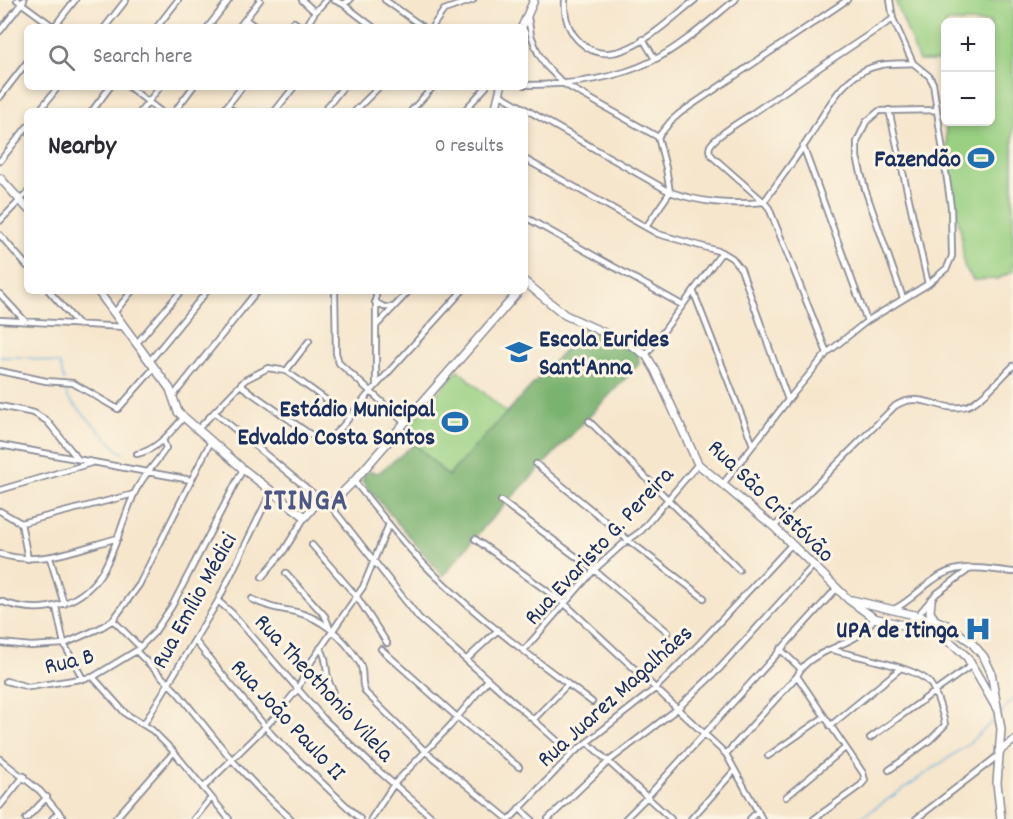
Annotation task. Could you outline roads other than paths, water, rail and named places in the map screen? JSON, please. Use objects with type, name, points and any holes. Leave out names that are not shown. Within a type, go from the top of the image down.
[{"type":"main road","points":[[523,24],[534,0]]},
{"type":"main road","points":[[496,108],[500,90]]},
{"type":"main road","points":[[0,178],[24,204]]},
{"type":"main road","points":[[528,285],[566,315],[629,344],[646,355]]},
{"type":"main road","points":[[100,294],[174,394],[176,409],[243,469],[304,517],[320,498],[330,505],[354,481],[516,294]]},
{"type":"main road","name":"Rua São Cristóvão","points":[[646,355],[698,464],[774,526],[849,600],[874,618],[943,637],[967,657],[990,687]]},
{"type":"main road","points":[[932,598],[930,612],[934,620]]},
{"type":"main road","name":"Rua São Cristóvão","points":[[849,600],[934,620],[958,632],[979,651],[989,667],[990,687],[1001,729],[997,783],[1001,819]]},
{"type":"main road","points":[[874,618],[872,612],[878,606]]},
{"type":"street","points":[[56,24],[75,0]]},
{"type":"street","points":[[107,24],[126,0]]},
{"type":"street","points":[[159,24],[178,0]]},
{"type":"street","points":[[210,24],[229,0]]},
{"type":"street","points":[[241,24],[260,0]]},
{"type":"street","points":[[302,0],[315,12]]},
{"type":"street","points":[[308,24],[326,0]]},
{"type":"street","points":[[334,0],[369,24]]},
{"type":"street","points":[[343,4],[350,0]]},
{"type":"street","points":[[385,0],[419,24]]},
{"type":"street","points":[[434,24],[444,10],[473,0]]},
{"type":"street","points":[[565,0],[568,26],[575,38],[590,51],[606,54],[619,52],[636,45],[695,0]]},
{"type":"street","points":[[528,85],[564,84],[623,72],[655,59],[735,0]]},
{"type":"street","points":[[658,137],[680,113],[847,0]]},
{"type":"street","points":[[723,484],[827,353],[867,321],[928,284],[948,268],[952,256],[951,207],[932,79],[913,63],[893,19],[890,0]]},
{"type":"street","points":[[0,31],[20,1],[50,24]]},
{"type":"street","points":[[528,13],[531,35],[538,53],[546,66],[564,84],[658,137],[670,192],[646,227]]},
{"type":"street","points":[[245,19],[252,24]]},
{"type":"street","points":[[827,353],[772,214],[764,202],[711,155],[710,147],[712,143],[834,57],[893,19]]},
{"type":"street","points":[[643,39],[655,59]]},
{"type":"street","points":[[764,202],[803,146],[827,106],[849,82],[879,65],[913,63]]},
{"type":"street","points":[[0,97],[24,66]]},
{"type":"street","points":[[41,108],[56,90]]},
{"type":"street","points":[[94,108],[108,90]]},
{"type":"street","points":[[133,90],[156,108]]},
{"type":"street","points":[[143,108],[158,90]]},
{"type":"street","points":[[177,108],[191,90]]},
{"type":"street","points":[[230,108],[227,106],[240,90]]},
{"type":"street","points":[[277,108],[292,90]]},
{"type":"street","points":[[326,108],[341,90]]},
{"type":"street","points":[[358,108],[374,90]]},
{"type":"street","points":[[414,108],[430,90]]},
{"type":"street","points":[[467,108],[483,90]]},
{"type":"street","points":[[500,90],[670,192],[710,203],[764,202]]},
{"type":"street","points":[[903,298],[865,189],[857,157],[858,136],[866,122],[875,113],[889,110],[937,110]]},
{"type":"street","points":[[889,110],[928,284]]},
{"type":"street","points":[[0,161],[24,131]]},
{"type":"street","points":[[803,146],[867,321]]},
{"type":"street","points":[[528,161],[664,237],[722,252],[732,258],[741,269],[788,400]]},
{"type":"street","points":[[0,221],[24,197]]},
{"type":"street","points":[[528,219],[682,305]]},
{"type":"street","points":[[0,235],[24,263]]},
{"type":"street","points":[[646,355],[722,252]]},
{"type":"street","points":[[694,292],[753,445]]},
{"type":"street","points":[[0,294],[25,321]]},
{"type":"street","points":[[52,294],[79,325]]},
{"type":"street","points":[[114,313],[130,294]]},
{"type":"street","points":[[136,344],[179,294]]},
{"type":"street","points":[[0,371],[46,381],[63,382],[86,389],[118,409],[205,294]]},
{"type":"street","points":[[174,394],[255,294]]},
{"type":"street","points":[[334,294],[337,358],[346,371],[405,423]]},
{"type":"street","points":[[376,294],[376,386]]},
{"type":"street","points":[[375,327],[406,294]]},
{"type":"street","points":[[240,385],[317,439],[330,438],[459,294]]},
{"type":"street","points":[[375,302],[384,307],[393,307]]},
{"type":"street","points":[[0,320],[123,327]]},
{"type":"street","points":[[286,371],[309,341]]},
{"type":"street","points":[[774,526],[868,430],[902,401],[920,400],[956,407],[971,404],[1013,366]]},
{"type":"street","points":[[198,429],[250,376],[268,368],[286,371],[350,417]]},
{"type":"street","points":[[0,406],[40,416],[47,421],[78,459]]},
{"type":"street","points":[[214,412],[320,498]]},
{"type":"street","points":[[137,454],[146,452],[163,440],[184,417]]},
{"type":"street","points":[[589,421],[739,570]]},
{"type":"street","points":[[0,602],[24,608],[56,608],[87,590],[106,566],[134,494],[146,472],[166,448],[163,440]]},
{"type":"street","points":[[0,643],[39,646],[64,644],[113,620],[139,585],[211,441]]},
{"type":"street","points":[[0,445],[191,480]]},
{"type":"street","points":[[0,490],[91,463]]},
{"type":"street","name":"Rua Evaristo G. Pereira","points":[[524,650],[594,570],[641,531],[698,464]]},
{"type":"street","points":[[536,465],[704,598]]},
{"type":"street","name":"Rua B","points":[[6,681],[28,687],[93,677],[138,649],[154,633],[172,606],[243,469]]},
{"type":"street","points":[[354,481],[436,576],[498,630],[592,702]]},
{"type":"street","name":"Rua Emílio Médici","points":[[144,724],[218,601],[271,492]]},
{"type":"street","points":[[0,511],[21,523],[134,494]]},
{"type":"street","points":[[501,501],[594,570],[668,632]]},
{"type":"street","points":[[330,505],[419,618],[572,754]]},
{"type":"street","points":[[262,578],[283,552],[304,517]]},
{"type":"street","points":[[21,523],[28,559]]},
{"type":"street","points":[[203,788],[265,726],[297,690],[331,628],[357,597],[374,563],[389,524]]},
{"type":"street","points":[[0,554],[11,558],[50,558],[118,538]]},
{"type":"street","points":[[475,539],[565,604],[726,754],[762,819]]},
{"type":"street","points":[[312,545],[357,597],[387,643]]},
{"type":"street","name":"Rua Juarez Magalhães","points":[[509,819],[572,754],[656,688],[791,545]]},
{"type":"street","points":[[50,558],[64,603]]},
{"type":"street","points":[[548,819],[609,761],[677,710],[720,668],[813,566]]},
{"type":"street","points":[[893,610],[945,572],[954,568],[1013,572]]},
{"type":"street","points":[[904,625],[917,616],[932,598],[971,568]]},
{"type":"street","points":[[286,573],[325,616],[331,628],[361,665],[362,684],[366,693],[426,752],[509,819]]},
{"type":"street","points":[[926,586],[933,589],[932,598]]},
{"type":"street","points":[[625,819],[837,588]]},
{"type":"street","points":[[252,599],[263,605],[308,616],[331,628]]},
{"type":"street","name":"Rua Theothonio Vilela","points":[[218,601],[232,613],[323,718],[434,819]]},
{"type":"street","points":[[56,608],[64,644],[83,679]]},
{"type":"street","points":[[726,754],[801,669],[812,660],[864,631],[874,618]]},
{"type":"street","points":[[113,620],[201,719],[232,760],[291,819]]},
{"type":"street","points":[[467,659],[498,630]]},
{"type":"street","name":"Rua João Paulo II","points":[[195,641],[265,726],[360,819]]},
{"type":"street","points":[[320,648],[324,653],[328,683],[333,690]]},
{"type":"street","points":[[780,649],[801,669]]},
{"type":"street","points":[[381,650],[457,717],[519,767]]},
{"type":"street","points":[[833,650],[901,668],[928,681],[934,692],[945,725],[930,740],[889,770]]},
{"type":"street","points":[[870,738],[972,665]]},
{"type":"street","points":[[830,726],[901,668]]},
{"type":"street","points":[[797,676],[863,773],[865,780],[814,819]]},
{"type":"street","points":[[93,677],[126,714],[144,724],[174,752],[229,819]]},
{"type":"street","points":[[371,819],[394,784],[426,752],[488,680]]},
{"type":"street","points":[[534,719],[568,684]]},
{"type":"street","points":[[768,756],[824,717]]},
{"type":"street","points":[[916,819],[1013,741]]},
{"type":"street","points":[[587,742],[671,819]]},
{"type":"street","points":[[786,797],[845,748]]},
{"type":"street","points":[[115,819],[174,752]]},
{"type":"street","points":[[0,759],[24,776],[47,797],[64,819]]},
{"type":"street","points":[[691,819],[735,770]]},
{"type":"street","points":[[0,806],[24,776]]},
{"type":"street","points":[[26,819],[47,797]]},
{"type":"street","points":[[194,819],[211,798]]},
{"type":"street","points":[[519,808],[531,819]]},
{"type":"street","points":[[750,819],[758,811]]},
{"type":"street","points":[[52,819],[59,812]]},
{"type":"waterway","points":[[0,357],[26,357],[60,364],[64,380]]},
{"type":"waterway","points":[[65,385],[67,397],[118,450],[124,453]]},
{"type":"waterway","points":[[1001,713],[1013,699]]},
{"type":"waterway","points":[[859,819],[966,746],[996,718]]},
{"type":"place","name":"Fazendão","points":[[981,158]]},
{"type":"place","name":"Escola Eurides Sant'Anna","points":[[519,352]]},
{"type":"place","name":"Estádio Municipal Edvaldo Costa Santos","points":[[455,422]]},
{"type":"place","name":"UPA de Itinga","points":[[978,629]]},
{"type":"district","name":"ITINGA","points":[[306,499]]}]
